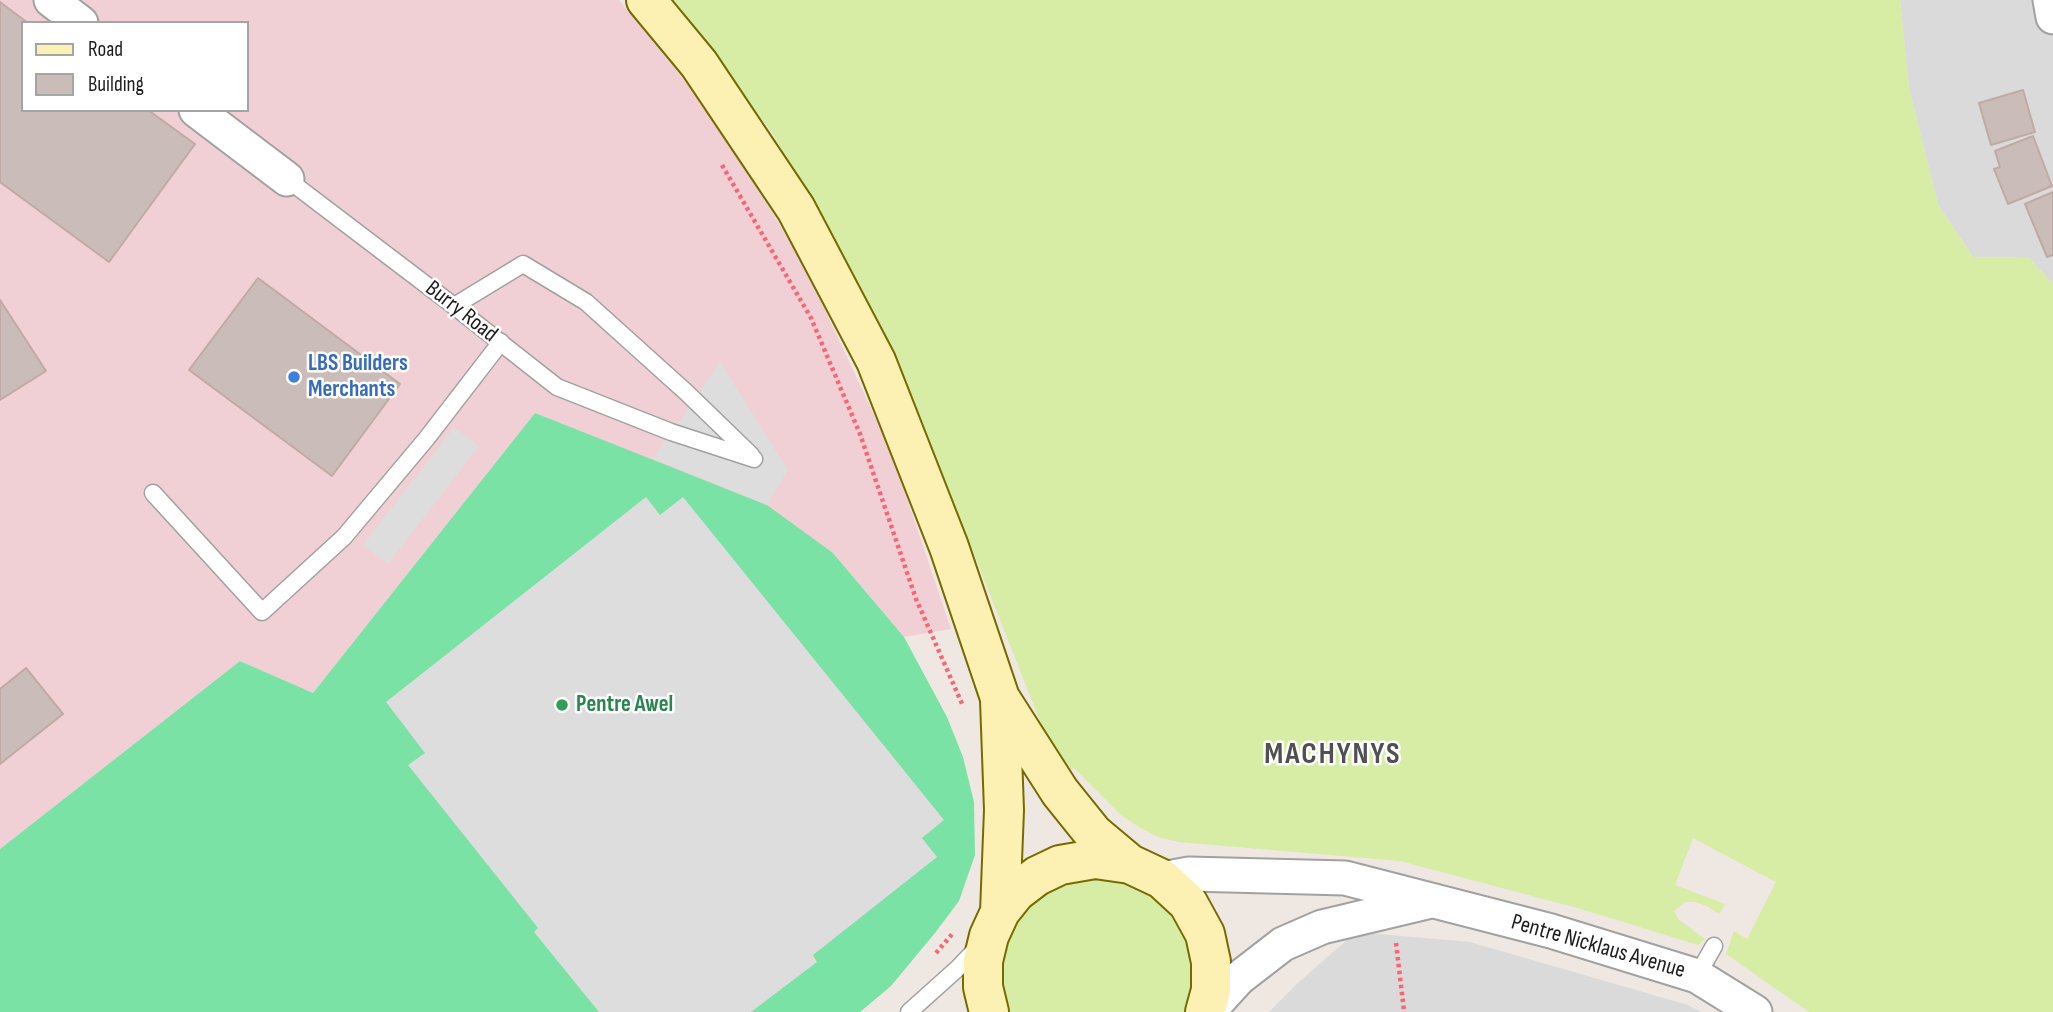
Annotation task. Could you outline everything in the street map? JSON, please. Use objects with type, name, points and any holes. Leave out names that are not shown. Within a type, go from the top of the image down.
[{"type":"main road","points":[[646,0],[699,64],[796,209],[876,360],[948,547],[1000,698],[1060,792],[1093,833],[1188,903],[1205,934],[1211,961],[1211,990],[1206,1012]]},
{"type":"main road","points":[[989,1012],[983,987],[981,926],[1004,810],[1000,698]]},
{"type":"main road","points":[[981,926],[1016,892],[1037,876],[1060,865],[1095,859],[1146,871]]},
{"type":"street","points":[[51,0],[78,21]]},
{"type":"street","points":[[2050,0],[2053,17]]},
{"type":"street","name":"Burry Road","points":[[214,119],[287,179]]},
{"type":"street","name":"Pentre Nicklaus Avenue","points":[[1146,871],[1345,878],[1551,931],[1697,976],[1755,1012]]},
{"type":"street","name":"Pentre Nicklaus Avenue","points":[[1206,1012],[1239,978],[1283,944],[1322,927],[1433,901]]},
{"type":"lane","name":"Burry Road","points":[[287,179],[557,387],[671,432],[754,459],[687,393],[586,302],[523,264],[454,306]]},
{"type":"lane","points":[[153,493],[262,612],[344,537],[427,438],[501,342]]},
{"type":"lane","points":[[909,1012],[958,968],[981,926]]},
{"type":"lane","points":[[1697,976],[1714,946]]},
{"type":"path","points":[[716,156],[811,318],[860,435],[916,599],[964,709]]},
{"type":"path","points":[[1392,911],[1404,1012]]},
{"type":"path","points":[[932,958],[981,926]]},
{"type":"shaded area","points":[[0,0],[619,0],[711,113],[802,261],[891,451],[951,629],[904,637],[833,553],[535,413],[313,693],[240,661],[0,849]]},
{"type":"shaded area","points":[[1900,0],[2053,0],[2053,284],[2029,258],[1973,257],[1938,205],[1909,88]]},
{"type":"shaded area","points":[[720,362],[788,470],[767,505],[653,459]]},
{"type":"shaded area","points":[[454,427],[479,446],[388,564],[363,545]]},
{"type":"shaded area","points":[[646,497],[660,515],[683,497],[944,820],[922,838],[937,857],[813,955],[817,962],[751,1012],[599,1012],[534,932],[538,928],[408,765],[425,753],[386,702]]},
{"type":"shaded area","points":[[1356,932],[1470,942],[1688,1005],[1701,1012],[1269,1012]]},
{"type":"green space","points":[[673,0],[1900,0],[1909,88],[1938,205],[1973,257],[2029,258],[2053,284],[2053,1012],[1809,1012],[1726,954],[1734,931],[1747,939],[1776,882],[1693,838],[1675,885],[1725,904],[1719,914],[1695,902],[1685,902],[1674,911],[1679,920],[1705,939],[1698,945],[1581,909],[1400,861],[1178,842],[1158,837],[1121,815],[1074,768],[1065,772],[1049,744],[903,374],[847,266],[773,134]]},
{"type":"green space","name":"Pentre Awel","points":[[535,413],[767,505],[833,553],[904,637],[947,717],[963,757],[974,802],[975,855],[959,901],[891,986],[860,1012],[0,1012],[0,849],[240,661],[313,693]]},
{"type":"green space","points":[[1095,876],[1138,884],[1174,910],[1194,948],[1190,1012],[1008,1012],[1001,991],[1000,970],[1011,930],[1022,912],[1037,897],[1055,886]]},
{"type":"building","points":[[0,2],[25,21],[21,21],[21,112],[151,112],[195,144],[109,262],[0,182]]},
{"type":"building","points":[[2023,90],[2035,132],[1991,145],[1979,103]]},
{"type":"building","points":[[2033,136],[2052,186],[2008,204],[1994,169],[2000,167],[1995,151]]},
{"type":"building","points":[[2053,192],[2053,255],[2047,257],[2025,204]]},
{"type":"building","name":"LBS Builders Merchants","points":[[258,278],[400,384],[332,476],[189,370]]},
{"type":"building","points":[[0,300],[46,371],[0,400]]},
{"type":"building","points":[[26,668],[63,714],[0,764],[0,689]]},
{"type":"place","name":"LBS Builders Merchants","points":[[294,377]]},
{"type":"place","name":"Pentre Awel","points":[[562,705]]},
{"type":"district","name":"MACHYNYS","points":[[1333,755]]}]
